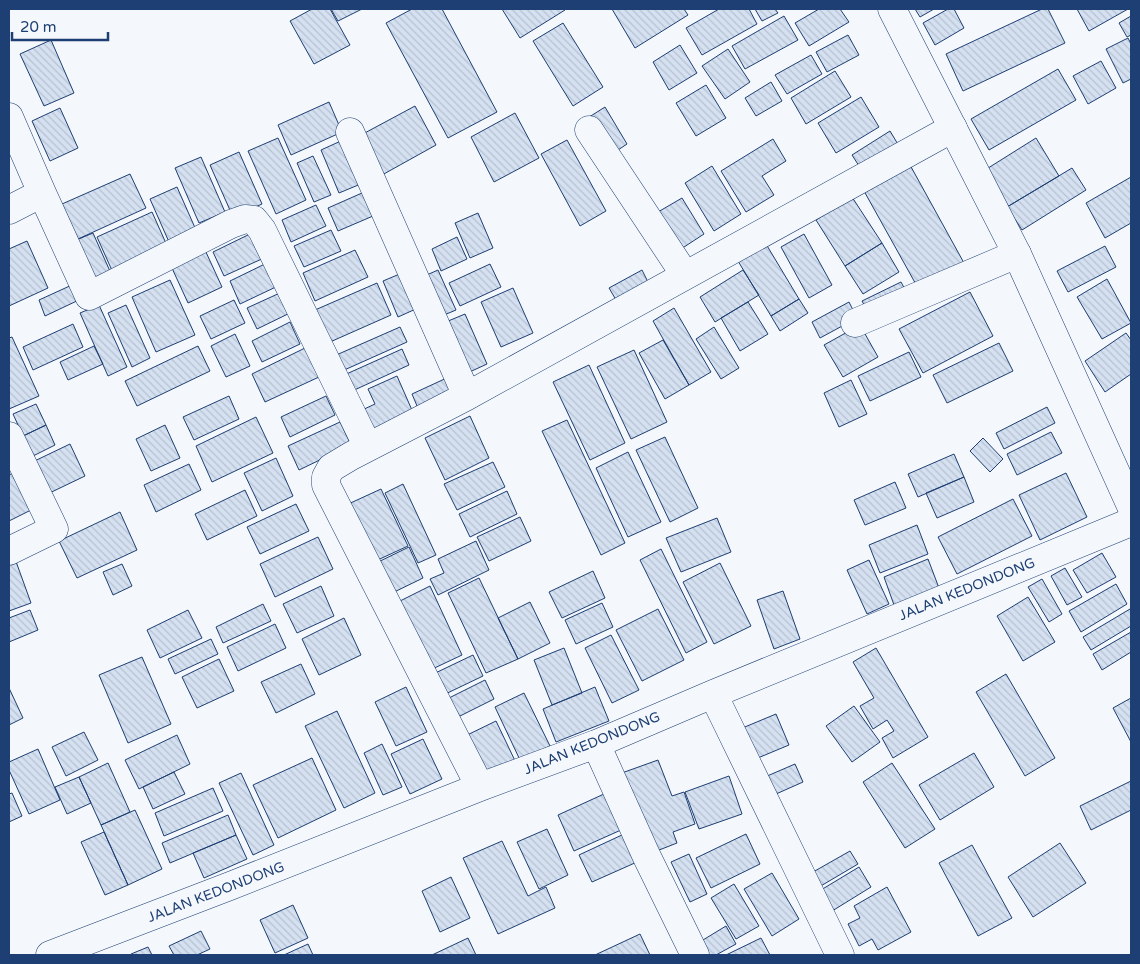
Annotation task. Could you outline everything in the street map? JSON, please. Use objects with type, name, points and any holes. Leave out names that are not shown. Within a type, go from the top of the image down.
[{"type":"street","points":[[892,9],[1017,254],[1131,506]]},
{"type":"street","points":[[9,117],[89,296],[231,224],[245,219],[254,220],[262,230],[368,447]]},
{"type":"street","points":[[480,787],[326,485],[326,477],[331,468],[467,396],[953,128]]},
{"type":"street","points":[[589,130],[685,275]]},
{"type":"street","points":[[350,132],[467,396]]},
{"type":"street","points":[[9,210],[42,194]]},
{"type":"street","points":[[855,323],[1017,254]]},
{"type":"street","points":[[9,436],[54,529],[9,551]]},
{"type":"street","name":"JALAN KEDONDONG","points":[[50,955],[480,787],[596,744],[1131,522]]},
{"type":"street","points":[[713,694],[840,955]]},
{"type":"street","points":[[596,744],[646,855],[695,955]]},
{"type":"building","points":[[312,9],[330,9],[350,45],[314,64],[290,21]]},
{"type":"building","points":[[331,9],[362,9],[338,21]]},
{"type":"building","points":[[412,9],[442,9],[497,112],[448,138],[386,23]]},
{"type":"building","points":[[502,9],[564,9],[565,10],[520,38]]},
{"type":"building","points":[[612,9],[684,9],[688,15],[635,48]]},
{"type":"building","points":[[719,9],[749,9],[757,24],[702,55],[686,28]]},
{"type":"building","points":[[755,9],[775,9],[778,13],[762,21]]},
{"type":"building","points":[[819,9],[840,9],[849,22],[809,46],[795,23]]},
{"type":"building","points":[[915,9],[934,9],[920,17]]},
{"type":"building","points":[[948,9],[954,9],[964,28],[935,45],[923,23]]},
{"type":"building","points":[[1042,9],[1048,9],[1065,43],[963,91],[946,54]]},
{"type":"building","points":[[1077,9],[1128,9],[1089,31]]},
{"type":"building","points":[[784,16],[798,40],[745,69],[732,46]]},
{"type":"building","points":[[1131,16],[1131,35],[1127,37],[1119,23]]},
{"type":"building","points":[[563,23],[603,87],[573,106],[533,41]]},
{"type":"building","points":[[848,35],[859,55],[827,72],[816,52]]},
{"type":"building","points":[[1128,38],[1131,44],[1131,79],[1123,83],[1106,49]]},
{"type":"building","points":[[51,40],[74,93],[44,106],[20,54]]},
{"type":"building","points":[[680,45],[697,73],[669,90],[653,62]]},
{"type":"building","points":[[728,49],[750,82],[725,99],[702,66]]},
{"type":"building","points":[[811,55],[822,74],[787,94],[775,75]]},
{"type":"building","points":[[1101,61],[1116,88],[1088,104],[1073,76]]},
{"type":"building","points":[[1058,69],[1076,100],[989,150],[971,119]]},
{"type":"building","points":[[835,71],[851,97],[806,124],[791,98]]},
{"type":"building","points":[[771,82],[782,101],[756,116],[745,98]]},
{"type":"building","points":[[706,85],[726,118],[696,136],[676,103]]},
{"type":"building","points":[[861,97],[879,127],[836,153],[818,123]]},
{"type":"building","points":[[329,102],[342,132],[291,155],[278,125]]},
{"type":"building","points":[[415,106],[436,145],[382,175],[361,135]]},
{"type":"building","points":[[605,107],[627,144],[609,156],[586,119]]},
{"type":"building","points":[[60,108],[78,148],[50,161],[32,121]]},
{"type":"building","points":[[515,113],[539,158],[494,182],[471,137]]},
{"type":"building","points":[[890,131],[899,146],[861,169],[852,155]]},
{"type":"building","points":[[278,138],[306,200],[276,214],[248,151]]},
{"type":"building","points":[[1036,138],[1059,176],[1007,207],[985,170]]},
{"type":"building","points":[[773,139],[786,161],[762,176],[774,195],[746,212],[721,171]]},
{"type":"building","points":[[343,140],[363,183],[339,193],[321,150]]},
{"type":"building","points":[[567,140],[606,211],[580,226],[541,154]]},
{"type":"building","points":[[239,152],[262,204],[233,217],[210,165]]},
{"type":"building","points":[[313,156],[331,195],[314,202],[297,163]]},
{"type":"building","points":[[201,157],[225,212],[199,223],[175,168]]},
{"type":"building","points":[[910,165],[964,263],[918,288],[864,191]]},
{"type":"building","points":[[712,166],[741,214],[714,231],[685,183]]},
{"type":"building","points":[[1072,168],[1086,190],[1022,230],[1007,207]]},
{"type":"building","points":[[130,174],[146,208],[78,239],[62,204]]},
{"type":"building","points":[[1131,177],[1131,223],[1105,238],[1086,203]]},
{"type":"building","points":[[177,187],[196,230],[169,242],[150,199]]},
{"type":"building","points":[[362,193],[373,216],[338,231],[328,208]]},
{"type":"building","points":[[852,197],[882,243],[845,266],[816,220]]},
{"type":"building","points":[[682,198],[704,234],[681,249],[658,212]]},
{"type":"building","points":[[316,205],[326,226],[291,242],[282,220]]},
{"type":"building","points":[[152,212],[169,250],[114,275],[97,237]]},
{"type":"building","points":[[478,213],[493,248],[470,258],[455,223]]},
{"type":"building","points":[[331,230],[341,251],[304,267],[294,246]]},
{"type":"building","points":[[93,233],[113,278],[94,286],[74,241]]},
{"type":"building","points":[[252,233],[264,258],[224,276],[213,252]]},
{"type":"building","points":[[804,234],[832,285],[809,298],[781,247]]},
{"type":"building","points":[[457,237],[467,259],[441,271],[432,249]]},
{"type":"building","points":[[27,241],[48,288],[9,306],[9,249]]},
{"type":"building","points":[[882,243],[899,272],[863,294],[845,266]]},
{"type":"building","points":[[766,244],[799,299],[771,316],[738,261]]},
{"type":"building","points":[[1105,246],[1116,267],[1068,292],[1057,271]]},
{"type":"building","points":[[205,250],[222,287],[188,303],[171,266]]},
{"type":"building","points":[[355,250],[368,277],[315,301],[303,273]]},
{"type":"building","points":[[269,262],[280,285],[240,304],[230,281]]},
{"type":"building","points":[[490,264],[501,287],[460,306],[449,283]]},
{"type":"building","points":[[438,270],[456,310],[437,318],[420,278]]},
{"type":"building","points":[[642,270],[651,288],[619,305],[609,288]]},
{"type":"building","points":[[743,270],[759,295],[715,322],[700,297]]},
{"type":"building","points":[[402,273],[418,308],[398,317],[383,281]]},
{"type":"building","points":[[1107,279],[1131,323],[1102,339],[1077,297]]},
{"type":"building","points":[[170,280],[195,335],[156,352],[132,297]]},
{"type":"building","points":[[901,282],[908,295],[869,314],[862,301]]},
{"type":"building","points":[[377,283],[391,315],[330,342],[315,310]]},
{"type":"building","points":[[74,284],[81,299],[45,316],[39,300]]},
{"type":"building","points":[[513,288],[533,333],[501,347],[481,302]]},
{"type":"building","points":[[282,292],[292,312],[257,329],[247,308]]},
{"type":"building","points":[[970,292],[993,336],[923,373],[899,329]]},
{"type":"building","points":[[799,299],[808,313],[780,331],[771,316]]},
{"type":"building","points":[[234,300],[245,323],[211,339],[200,316]]},
{"type":"building","points":[[748,302],[768,334],[740,351],[721,318]]},
{"type":"building","points":[[849,302],[857,318],[820,338],[812,322]]},
{"type":"building","points":[[99,305],[127,367],[108,376],[80,313]]},
{"type":"building","points":[[126,305],[150,358],[132,367],[108,313]]},
{"type":"building","points":[[674,308],[711,372],[689,385],[653,321]]},
{"type":"building","points":[[465,314],[487,364],[463,375],[441,324]]},
{"type":"building","points":[[290,322],[300,344],[262,362],[252,341]]},
{"type":"building","points":[[73,324],[83,347],[33,370],[23,347]]},
{"type":"building","points":[[860,325],[878,357],[843,377],[824,345]]},
{"type":"building","points":[[400,327],[407,342],[342,371],[334,356]]},
{"type":"building","points":[[714,327],[739,368],[721,379],[696,339]]},
{"type":"building","points":[[1126,333],[1131,340],[1131,374],[1105,392],[1085,361]]},
{"type":"building","points":[[235,334],[250,366],[226,377],[211,346]]},
{"type":"building","points":[[12,337],[39,396],[9,409],[9,338]]},
{"type":"building","points":[[663,340],[689,385],[665,399],[639,353]]},
{"type":"building","points":[[999,343],[1013,371],[947,403],[933,375]]},
{"type":"building","points":[[94,346],[103,364],[68,380],[60,362]]},
{"type":"building","points":[[198,346],[210,371],[137,406],[125,381]]},
{"type":"building","points":[[305,348],[319,377],[265,402],[252,374]]},
{"type":"building","points":[[402,349],[409,365],[350,392],[342,376]]},
{"type":"building","points":[[634,350],[667,422],[631,439],[597,367]]},
{"type":"building","points":[[909,352],[921,377],[870,401],[858,376]]},
{"type":"building","points":[[589,365],[625,443],[590,460],[553,382]]},
{"type":"building","points":[[397,376],[415,417],[371,437],[360,411],[375,404],[368,389]]},
{"type":"building","points":[[451,376],[460,395],[420,413],[412,394]]},
{"type":"building","points":[[851,380],[867,414],[839,427],[824,393]]},
{"type":"building","points":[[229,396],[239,419],[194,440],[183,417]]},
{"type":"building","points":[[326,396],[335,415],[290,437],[281,417]]},
{"type":"building","points":[[36,404],[46,425],[23,436],[13,414]]},
{"type":"building","points":[[1047,407],[1055,423],[1004,449],[996,433]]},
{"type":"building","points":[[470,416],[489,458],[445,480],[425,438]]},
{"type":"building","points":[[256,417],[273,453],[212,482],[196,446]]},
{"type":"building","points":[[567,420],[625,543],[601,555],[542,431]]},
{"type":"building","points":[[340,422],[351,445],[299,470],[288,446]]},
{"type":"building","points":[[46,425],[55,445],[27,459],[17,439]]},
{"type":"building","points":[[165,425],[180,458],[151,471],[136,439]]},
{"type":"building","points":[[1051,432],[1062,453],[1017,475],[1007,454]]},
{"type":"building","points":[[665,437],[698,508],[670,522],[636,450]]},
{"type":"building","points":[[983,438],[1003,459],[990,472],[970,451]]},
{"type":"building","points":[[70,444],[85,476],[37,499],[22,467]]},
{"type":"building","points":[[628,452],[661,522],[628,537],[596,468]]},
{"type":"building","points":[[954,454],[964,477],[918,497],[908,474]]},
{"type":"building","points":[[276,458],[293,496],[262,511],[244,473]]},
{"type":"building","points":[[493,462],[505,487],[457,510],[444,484]]},
{"type":"building","points":[[189,464],[201,490],[156,512],[144,485]]},
{"type":"building","points":[[13,473],[31,510],[9,521],[9,475]]},
{"type":"building","points":[[1066,473],[1087,517],[1040,540],[1019,495]]},
{"type":"building","points":[[964,477],[974,502],[937,518],[926,493]]},
{"type":"building","points":[[895,482],[906,508],[865,525],[854,500]]},
{"type":"building","points":[[403,484],[436,555],[418,563],[385,493]]},
{"type":"building","points":[[381,489],[408,546],[371,563],[344,506]]},
{"type":"building","points":[[245,490],[257,516],[207,540],[195,514]]},
{"type":"building","points":[[507,491],[517,514],[470,537],[459,514]]},
{"type":"building","points":[[1013,499],[1032,536],[957,574],[938,537]]},
{"type":"building","points":[[296,504],[309,531],[260,554],[247,527]]},
{"type":"building","points":[[120,512],[137,550],[77,578],[59,541]]},
{"type":"building","points":[[520,517],[531,541],[489,561],[477,537]]},
{"type":"building","points":[[717,518],[731,552],[681,572],[666,538]]},
{"type":"building","points":[[917,525],[928,554],[880,573],[869,545]]},
{"type":"building","points":[[318,537],[333,569],[275,597],[260,564]]},
{"type":"building","points":[[476,541],[489,570],[438,595],[430,579],[444,573],[438,559]]},
{"type":"building","points":[[409,547],[423,578],[386,596],[372,565]]},
{"type":"building","points":[[661,549],[707,642],[686,653],[640,560]]},
{"type":"building","points":[[1102,553],[1116,577],[1087,593],[1073,570]]},
{"type":"building","points":[[14,556],[31,603],[9,611],[9,558]]},
{"type":"building","points":[[928,559],[939,588],[894,605],[884,577]]},
{"type":"building","points":[[869,560],[889,604],[867,614],[847,570]]},
{"type":"building","points":[[720,563],[751,626],[714,644],[683,582]]},
{"type":"building","points":[[122,564],[132,586],[113,595],[103,572]]},
{"type":"building","points":[[1065,568],[1082,597],[1067,605],[1051,576]]},
{"type":"building","points":[[593,571],[605,598],[562,618],[549,592]]},
{"type":"building","points":[[479,578],[518,659],[486,673],[448,593]]},
{"type":"building","points":[[1042,579],[1062,614],[1049,622],[1028,587]]},
{"type":"building","points":[[1116,584],[1127,604],[1081,632],[1069,611]]},
{"type":"building","points":[[321,586],[334,616],[297,633],[283,604]]},
{"type":"building","points":[[430,586],[462,655],[426,672],[394,604]]},
{"type":"building","points":[[783,591],[800,639],[774,649],[757,600]]},
{"type":"building","points":[[1028,597],[1055,642],[1023,661],[997,616]]},
{"type":"building","points":[[530,602],[550,643],[518,659],[498,618]]},
{"type":"building","points":[[602,603],[613,627],[576,644],[565,620]]},
{"type":"building","points":[[263,604],[271,621],[223,643],[216,627]]},
{"type":"building","points":[[658,609],[684,660],[642,681],[616,630]]},
{"type":"building","points":[[1130,609],[1131,626],[1091,650],[1083,637]]},
{"type":"building","points":[[30,610],[38,630],[9,642],[9,618]]},
{"type":"building","points":[[188,610],[202,638],[160,658],[147,630]]},
{"type":"building","points":[[344,618],[361,655],[319,675],[302,639]]},
{"type":"building","points":[[275,624],[286,648],[238,671],[227,647]]},
{"type":"building","points":[[1131,632],[1131,652],[1102,670],[1093,654]]},
{"type":"building","points":[[611,635],[639,690],[612,703],[585,648]]},
{"type":"building","points":[[211,639],[218,654],[175,674],[168,659]]},
{"type":"building","points":[[564,648],[582,693],[552,705],[534,660]]},
{"type":"building","points":[[876,648],[928,737],[893,758],[882,738],[894,731],[887,720],[873,729],[860,706],[874,698],[853,662]]},
{"type":"building","points":[[473,655],[483,676],[437,698],[427,677]]},
{"type":"building","points":[[142,657],[171,724],[128,743],[99,675]]},
{"type":"building","points":[[219,659],[234,691],[197,708],[182,677]]},
{"type":"building","points":[[301,664],[315,694],[276,713],[261,682]]},
{"type":"building","points":[[1006,674],[1055,758],[1025,776],[976,692]]},
{"type":"building","points":[[485,680],[494,699],[452,720],[443,701]]},
{"type":"building","points":[[406,687],[427,732],[396,746],[375,702]]},
{"type":"building","points":[[595,687],[609,721],[556,742],[543,709]]},
{"type":"building","points":[[9,688],[23,718],[9,725]]},
{"type":"building","points":[[524,693],[550,746],[520,760],[495,707]]},
{"type":"building","points":[[1131,698],[1131,742],[1113,708]]},
{"type":"building","points":[[854,706],[880,742],[852,762],[826,726]]},
{"type":"building","points":[[337,711],[375,793],[344,808],[305,726]]},
{"type":"building","points":[[776,714],[789,745],[753,760],[740,729]]},
{"type":"building","points":[[496,721],[518,767],[482,783],[461,738]]},
{"type":"building","points":[[84,732],[98,760],[66,776],[52,747]]},
{"type":"building","points":[[177,735],[190,764],[139,789],[125,760]]},
{"type":"building","points":[[423,739],[442,779],[410,794],[391,754]]},
{"type":"building","points":[[382,744],[402,787],[383,795],[364,753]]},
{"type":"building","points":[[38,749],[60,800],[29,814],[9,770],[9,762]]},
{"type":"building","points":[[974,753],[994,787],[940,820],[919,785]]},
{"type":"building","points":[[312,758],[336,810],[278,838],[253,785]]},
{"type":"building","points":[[658,760],[672,796],[684,792],[695,824],[673,832],[677,843],[649,854],[619,774]]},
{"type":"building","points":[[108,763],[130,812],[101,825],[79,777]]},
{"type":"building","points":[[892,763],[935,829],[905,848],[863,782]]},
{"type":"building","points":[[795,764],[803,782],[767,798],[758,780]]},
{"type":"building","points":[[174,772],[185,794],[153,809],[143,787]]},
{"type":"building","points":[[241,773],[274,845],[253,855],[219,783]]},
{"type":"building","points":[[729,776],[742,814],[699,829],[685,792]]},
{"type":"building","points":[[79,777],[91,803],[67,814],[55,787]]},
{"type":"building","points":[[1131,781],[1131,810],[1091,830],[1080,806]]},
{"type":"building","points":[[213,788],[223,811],[164,836],[155,813]]},
{"type":"building","points":[[12,793],[22,816],[9,822],[9,794]]},
{"type":"building","points":[[604,794],[621,830],[574,851],[558,815]]},
{"type":"building","points":[[135,810],[162,869],[128,885],[101,825]]},
{"type":"building","points":[[228,815],[236,835],[170,863],[162,843]]},
{"type":"building","points":[[547,829],[568,875],[539,889],[517,842]]},
{"type":"building","points":[[104,832],[128,885],[105,895],[81,842]]},
{"type":"building","points":[[624,834],[637,862],[592,882],[579,855]]},
{"type":"building","points":[[746,834],[760,864],[711,888],[696,858]]},
{"type":"building","points":[[236,835],[247,859],[204,878],[193,853]]},
{"type":"building","points":[[502,841],[528,896],[546,887],[555,908],[498,934],[463,858]]},
{"type":"building","points":[[1060,843],[1086,883],[1033,917],[1008,877]]},
{"type":"building","points":[[972,845],[1012,918],[978,936],[939,863]]},
{"type":"building","points":[[850,851],[858,864],[814,890],[806,876]]},
{"type":"building","points":[[689,854],[707,894],[690,902],[671,862]]},
{"type":"building","points":[[859,867],[871,887],[824,916],[811,896]]},
{"type":"building","points":[[772,873],[799,919],[772,936],[744,889]]},
{"type":"building","points":[[451,877],[470,918],[440,932],[422,891]]},
{"type":"building","points":[[734,884],[759,926],[736,939],[711,898]]},
{"type":"building","points":[[887,887],[911,932],[878,950],[872,939],[859,946],[848,924],[860,918],[854,906]]},
{"type":"building","points":[[293,905],[308,938],[275,953],[260,920]]},
{"type":"building","points":[[726,926],[736,944],[716,955],[705,955],[698,943]]},
{"type":"building","points":[[201,931],[210,949],[197,955],[174,955],[169,946]]},
{"type":"building","points":[[640,934],[650,955],[595,955]]},
{"type":"building","points":[[468,938],[476,955],[432,955]]},
{"type":"building","points":[[761,938],[770,955],[726,955]]},
{"type":"building","points":[[308,944],[313,955],[284,955]]},
{"type":"building","points":[[148,947],[152,955],[131,954]]}]
